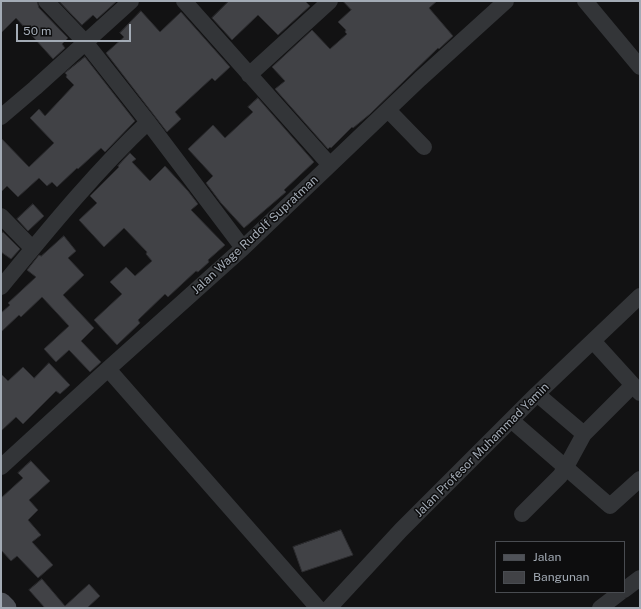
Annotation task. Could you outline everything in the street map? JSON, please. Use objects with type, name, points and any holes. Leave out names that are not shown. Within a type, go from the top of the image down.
[{"type":"main road","points":[[1,603],[6,608]]},
{"type":"street","points":[[46,1],[85,42],[148,122],[243,248]]},
{"type":"street","points":[[1,117],[131,1]]},
{"type":"street","points":[[184,1],[330,165]]},
{"type":"street","points":[[249,75],[330,1]]},
{"type":"street","name":"Jalan Wage Rudolf Supratman","points":[[1,467],[243,248],[388,110],[506,1]]},
{"type":"street","points":[[585,1],[640,67]]},
{"type":"street","points":[[388,110],[424,147]]},
{"type":"street","points":[[1,286],[32,248],[118,150],[148,122]]},
{"type":"street","points":[[1,216],[32,248]]},
{"type":"street","name":"Jalan Profesor Muhammad Yamin","points":[[329,608],[401,530],[537,394],[640,296]]},
{"type":"street","points":[[522,514],[560,476],[584,434],[636,389],[593,340]]},
{"type":"street","points":[[108,369],[318,608]]},
{"type":"street","points":[[537,394],[584,434]]},
{"type":"street","points":[[511,420],[610,506],[640,479]]},
{"type":"street","points":[[625,589],[640,578]]},
{"type":"street","points":[[600,608],[620,593]]},
{"type":"building","points":[[1,1],[37,1],[39,8],[68,38],[62,44],[65,48],[53,59],[16,18],[1,33]]},
{"type":"building","points":[[59,1],[117,1],[97,19],[93,15],[82,25]]},
{"type":"building","points":[[229,1],[305,1],[310,6],[278,35],[258,15],[232,40],[212,18]]},
{"type":"building","points":[[343,1],[437,1],[429,8],[453,36],[439,49],[438,48],[370,114],[353,128],[352,127],[331,148],[330,147],[328,149],[275,89],[285,81],[272,67],[312,30],[330,49],[347,34],[345,32],[346,30],[338,22],[351,10]]},
{"type":"building","points":[[141,11],[160,32],[181,12],[230,67],[215,81],[212,78],[175,112],[181,119],[167,132],[106,53],[124,37],[120,33]]},
{"type":"building","points":[[85,57],[135,121],[105,152],[101,148],[57,187],[52,182],[47,186],[39,178],[18,197],[7,186],[1,192],[1,138],[29,167],[54,143],[30,118],[39,109],[45,116],[74,85],[66,77],[67,75],[65,73]]},
{"type":"building","points":[[258,98],[314,162],[284,190],[286,192],[244,228],[221,203],[206,183],[213,176],[188,149],[213,125],[225,138],[253,112],[248,107]]},
{"type":"building","points":[[130,153],[136,159],[132,162],[150,181],[165,166],[198,204],[191,210],[225,245],[208,260],[209,262],[198,272],[196,271],[168,297],[165,294],[138,320],[140,323],[117,345],[94,320],[122,294],[110,282],[126,267],[135,276],[152,261],[146,254],[147,252],[124,228],[104,247],[79,220],[97,203],[90,196],[119,167],[118,166]]},
{"type":"building","points":[[33,204],[44,216],[28,231],[17,219]]},
{"type":"building","points":[[3,232],[20,249],[11,259],[1,252],[1,234]]},
{"type":"building","points":[[64,236],[76,251],[68,258],[84,275],[63,295],[94,328],[81,341],[101,362],[90,372],[69,350],[56,362],[44,349],[69,326],[42,297],[21,317],[19,315],[1,332],[1,313],[10,305],[8,303],[36,277],[27,270],[39,255],[41,256]]},
{"type":"building","points":[[49,363],[70,385],[60,394],[56,391],[23,424],[16,417],[1,431],[1,374],[8,381],[23,367],[34,378]]},
{"type":"building","points":[[31,461],[50,481],[29,500],[38,510],[28,520],[41,535],[32,542],[53,565],[38,578],[17,556],[11,561],[1,550],[1,498],[23,478],[18,473]]},
{"type":"building","points":[[341,530],[353,555],[302,572],[293,547]]},
{"type":"building","points":[[42,579],[65,606],[89,584],[100,596],[87,608],[45,608],[29,590]]}]
